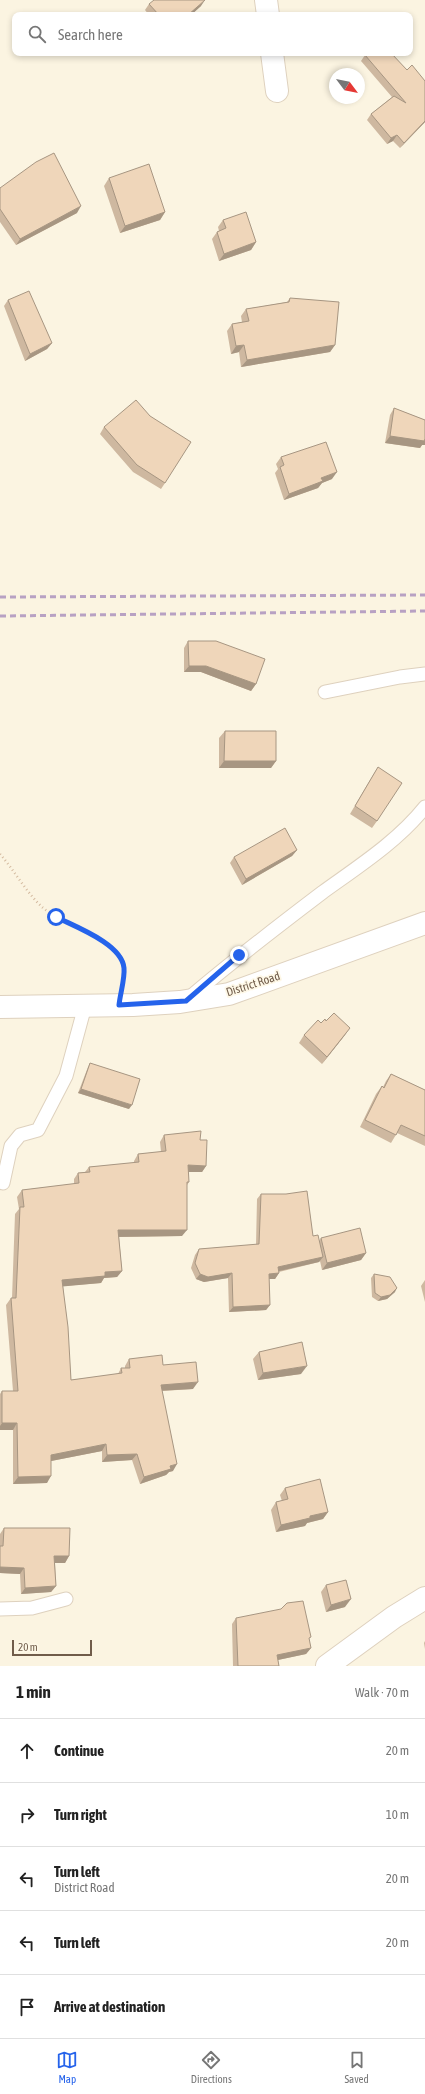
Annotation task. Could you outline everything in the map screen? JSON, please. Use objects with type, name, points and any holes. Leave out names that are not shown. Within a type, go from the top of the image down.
[{"type":"street","points":[[266,0],[268,12]]},
{"type":"street","points":[[272,56],[277,91]]},
{"type":"street","name":"District Road","points":[[0,1007],[119,1005],[186,1001],[229,994],[425,923]]},
{"type":"street","points":[[327,1666],[394,1616],[425,1598]]},
{"type":"lane","points":[[325,692],[400,677],[425,674]]},
{"type":"lane","points":[[186,1001],[239,955],[384,847],[414,821],[425,806]]},
{"type":"lane","points":[[3,1183],[11,1146],[20,1135],[38,1130],[66,1076],[85,1006]]},
{"type":"lane","points":[[0,1609],[32,1608],[66,1599]]},
{"type":"path","points":[[0,854],[42,906],[56,917],[113,948],[122,958],[124,969],[119,1005]]},
{"type":"building","points":[[154,0],[205,0],[191,12],[156,12],[149,4]]},
{"type":"building","points":[[366,56],[394,56],[407,70],[412,65],[425,81],[425,121],[404,143],[397,135],[391,138],[371,114],[394,96],[406,103]]},
{"type":"building","points":[[54,153],[81,206],[20,239],[0,209],[0,188],[36,162]]},
{"type":"building","points":[[149,164],[165,212],[125,226],[109,178]]},
{"type":"building","points":[[246,212],[256,242],[224,254],[217,232],[226,228],[223,220]]},
{"type":"building","points":[[29,291],[52,343],[30,354],[8,300]]},
{"type":"building","points":[[290,298],[339,302],[335,345],[247,360],[244,345],[236,346],[232,324],[249,321],[246,309],[289,302]]},
{"type":"building","points":[[136,400],[150,416],[191,442],[165,483],[137,465],[104,427]]},
{"type":"building","points":[[394,408],[425,420],[424,441],[390,436]]},
{"type":"building","points":[[326,442],[337,472],[321,478],[323,481],[289,494],[280,467],[284,465],[281,457]]},
{"type":"building","points":[[188,641],[216,641],[265,659],[256,684],[206,666],[189,666]]},
{"type":"building","points":[[225,731],[276,731],[276,761],[224,761]]},
{"type":"building","points":[[378,767],[402,783],[377,821],[355,806]]},
{"type":"building","points":[[285,828],[297,850],[246,879],[234,857]]},
{"type":"building","points":[[334,1013],[350,1028],[327,1057],[304,1035],[318,1020],[321,1023],[325,1019],[326,1021]]},
{"type":"building","points":[[90,1063],[140,1079],[132,1105],[81,1089]]},
{"type":"building","points":[[391,1074],[425,1090],[425,1136],[401,1125],[396,1135],[365,1120],[382,1086],[384,1088]]},
{"type":"building","points":[[201,1131],[200,1140],[207,1140],[206,1166],[188,1165],[189,1182],[187,1182],[187,1230],[118,1230],[122,1271],[105,1272],[105,1276],[62,1280],[68,1327],[71,1380],[122,1373],[121,1368],[130,1368],[129,1359],[162,1355],[163,1365],[196,1362],[198,1382],[161,1385],[177,1464],[170,1466],[171,1469],[144,1477],[137,1454],[107,1455],[106,1444],[51,1455],[51,1476],[18,1477],[17,1423],[2,1423],[2,1391],[18,1391],[11,1298],[16,1298],[20,1207],[24,1207],[22,1190],[79,1183],[78,1173],[90,1172],[89,1167],[139,1162],[138,1154],[166,1151],[164,1135]]},
{"type":"building","points":[[307,1191],[313,1236],[318,1235],[323,1257],[278,1267],[279,1273],[269,1274],[270,1305],[233,1307],[232,1273],[208,1277],[200,1274],[195,1263],[199,1249],[259,1244],[261,1194],[286,1194]]},
{"type":"building","points":[[360,1228],[366,1253],[327,1263],[321,1238]]},
{"type":"building","points":[[374,1274],[390,1277],[397,1288],[390,1295],[381,1297],[375,1293]]},
{"type":"building","points":[[302,1342],[307,1366],[263,1373],[259,1352]]},
{"type":"building","points":[[320,1479],[328,1512],[281,1525],[276,1502],[288,1499],[285,1488]]},
{"type":"building","points":[[4,1528],[70,1528],[69,1556],[54,1556],[56,1586],[25,1588],[24,1568],[0,1567],[0,1546],[3,1546]]},
{"type":"building","points":[[346,1580],[351,1599],[331,1605],[326,1585]]},
{"type":"building","points":[[303,1601],[311,1637],[309,1638],[311,1648],[277,1655],[279,1666],[238,1666],[236,1618],[281,1609],[287,1603]]},
{"type":"railway","points":[[0,597],[425,595]]},
{"type":"railway","points":[[0,616],[425,611]]},
{"type":"route","points":[[56,917],[113,948],[122,958],[124,969],[119,1005],[186,1001],[239,955]]}]
